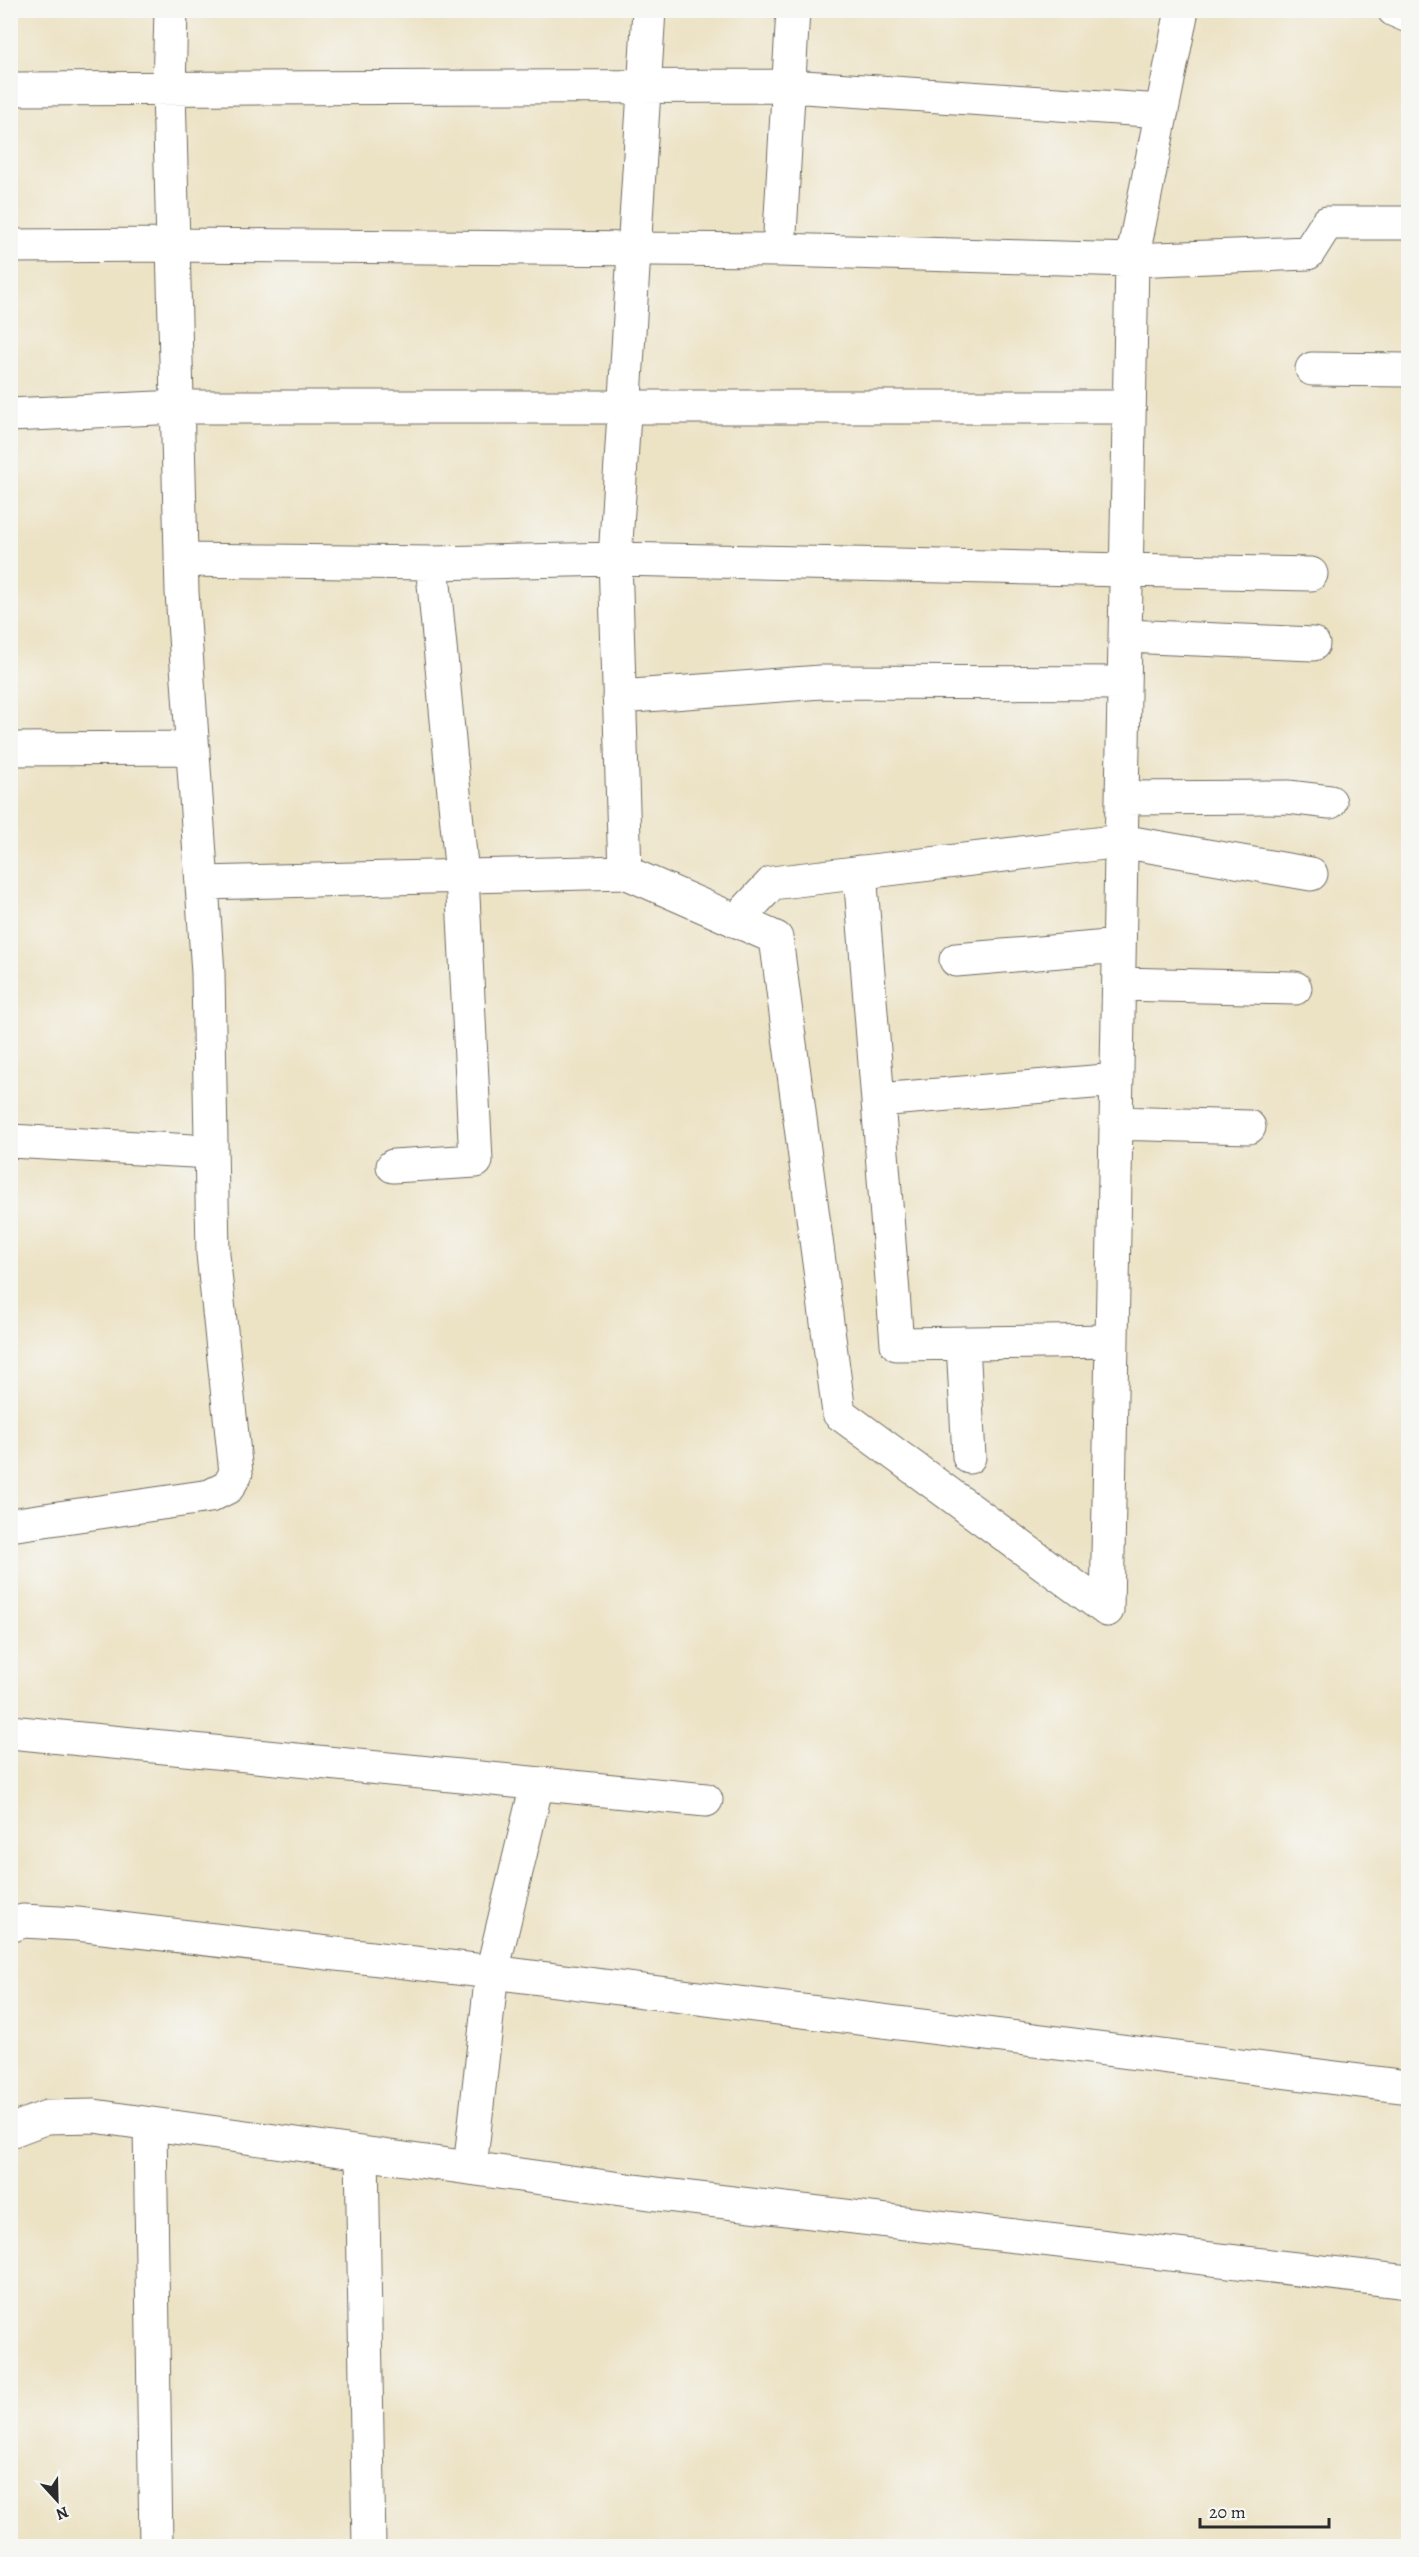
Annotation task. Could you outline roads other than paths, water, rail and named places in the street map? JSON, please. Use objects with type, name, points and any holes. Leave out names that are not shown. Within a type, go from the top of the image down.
[{"type":"street","points":[[10,1525],[210,1496],[228,1487],[236,1473],[213,1254],[208,973],[181,560],[169,90],[171,10]]},
{"type":"street","points":[[625,872],[615,559],[649,10]]},
{"type":"street","points":[[779,250],[793,10]]},
{"type":"street","points":[[202,883],[625,872],[776,938],[839,1413],[1107,1610],[1132,260],[1182,10]]},
{"type":"street","points":[[1394,10],[1408,16]]},
{"type":"street","points":[[10,90],[789,86],[1162,111]]},
{"type":"street","points":[[10,246],[174,245],[779,250],[1132,260],[1308,253],[1327,223],[1408,223]]},
{"type":"street","points":[[1312,369],[1408,370]]},
{"type":"street","points":[[10,415],[178,407],[1129,407]]},
{"type":"street","points":[[181,560],[432,563],[615,559],[1311,574]]},
{"type":"street","points":[[393,1166],[476,1161],[462,876],[432,563]]},
{"type":"street","points":[[1125,636],[1313,644]]},
{"type":"street","points":[[619,697],[821,682],[1124,683]]},
{"type":"street","points":[[10,749],[193,748]]},
{"type":"street","points":[[1122,798],[1288,797],[1330,802]]},
{"type":"street","points":[[736,921],[772,883],[1121,841],[1311,874]]},
{"type":"street","points":[[860,872],[897,1344],[1112,1341]]},
{"type":"street","points":[[956,960],[1119,946]]},
{"type":"street","points":[[1119,984],[1295,988]]},
{"type":"street","points":[[878,1100],[1117,1080]]},
{"type":"street","points":[[1116,1123],[1249,1127]]},
{"type":"street","points":[[10,1141],[211,1152]]},
{"type":"street","points":[[963,1343],[969,1456]]},
{"type":"street","points":[[10,1732],[706,1800]]},
{"type":"street","points":[[470,2168],[492,1972],[537,1784]]},
{"type":"street","points":[[10,1926],[23,1921],[76,1924],[492,1972],[1408,2087]]},
{"type":"street","points":[[10,2131],[47,2117],[94,2116],[657,2194],[1408,2282]]},
{"type":"street","points":[[150,2124],[156,2547]]},
{"type":"street","points":[[362,2153],[369,2547]]}]
